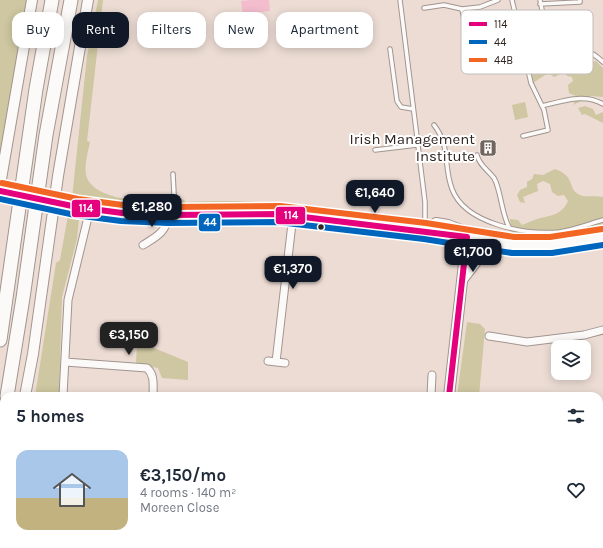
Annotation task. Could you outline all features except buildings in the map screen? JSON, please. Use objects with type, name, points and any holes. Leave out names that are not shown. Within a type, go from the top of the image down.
[{"type":"highway","points":[[0,340],[10,257],[36,89],[52,0]]},
{"type":"highway","points":[[8,392],[46,135],[71,0]]},
{"type":"highway","points":[[0,300],[10,257]]},
{"type":"main road","points":[[0,185],[32,0]]},
{"type":"main road","points":[[26,392],[33,354],[58,176],[88,0]]},
{"type":"main road","points":[[0,191],[90,209],[171,215],[244,213],[293,215],[425,231],[512,244],[551,245],[603,238]]},
{"type":"main road","points":[[425,231],[436,223],[448,225],[485,240]]},
{"type":"main road","points":[[449,392],[467,237]]},
{"type":"main road","points":[[461,282],[481,255],[512,244]]},
{"type":"street","points":[[63,392],[67,311],[72,278],[90,209]]},
{"type":"street","points":[[143,245],[163,232],[171,215]]},
{"type":"street","points":[[285,363],[272,362],[293,215]]},
{"type":"street","points":[[489,336],[527,342],[584,335],[603,330]]},
{"type":"street","points":[[65,362],[147,368],[151,372],[153,378],[153,392]]},
{"type":"street","points":[[431,392],[432,375]]},
{"type":"lane","points":[[400,0],[425,202],[425,231]]},
{"type":"lane","points":[[424,8],[444,5],[462,10],[480,7],[498,0]]},
{"type":"lane","points":[[512,0],[514,10]]},
{"type":"lane","points":[[540,2],[580,0]]},
{"type":"lane","points":[[390,49],[397,101],[401,107],[413,109]]},
{"type":"lane","points":[[593,53],[603,62]]},
{"type":"lane","points":[[523,136],[548,130],[542,106],[531,83],[529,74]]},
{"type":"lane","points":[[542,106],[582,98],[594,99],[603,104]]},
{"type":"lane","points":[[434,125],[442,137],[448,178],[452,190],[460,204],[476,216],[494,223],[530,232],[560,232],[603,220]]},
{"type":"lane","points":[[375,150],[417,145]]},
{"type":"lane","points":[[477,156],[479,161],[495,180],[505,220],[509,227]]},
{"type":"lane","points":[[171,215],[173,174]]},
{"type":"shaded area","points":[[0,0],[27,0],[25,12],[12,12],[12,48],[19,48],[0,157]]},
{"type":"shaded area","points":[[98,0],[103,0],[102,12],[96,12]]},
{"type":"shaded area","points":[[269,0],[270,11],[243,12],[241,1]]},
{"type":"shaded area","points":[[89,48],[98,48],[87,141],[90,142],[86,165],[87,178],[92,185],[100,191],[121,198],[164,202],[168,197],[171,197],[167,205],[72,198]]},
{"type":"shaded area","points":[[596,61],[603,68],[603,97],[591,96],[573,105],[578,97],[569,93],[568,85],[573,81],[572,77],[567,76],[566,74],[593,74],[593,62]]},
{"type":"shaded area","points":[[530,74],[550,74],[545,75],[533,83]]},
{"type":"shaded area","points":[[550,74],[561,74],[554,77]]},
{"type":"shaded area","points":[[525,102],[528,117],[515,120],[512,105]]},
{"type":"shaded area","points":[[585,106],[593,109],[596,115],[603,112],[603,123],[585,114],[582,115],[578,108]]},
{"type":"shaded area","points":[[555,169],[566,175],[578,194],[583,196],[603,197],[603,231],[570,238],[535,239],[512,237],[510,219],[518,220],[522,225],[555,214],[562,210],[565,206],[568,201],[564,195],[558,196],[552,192],[550,184],[543,181],[537,184],[538,191],[523,197],[525,203],[520,202],[517,195],[520,190],[527,187],[527,182],[532,179],[534,174],[543,175]]},
{"type":"shaded area","points":[[179,197],[186,202],[249,202],[312,208],[246,203],[183,206]]},
{"type":"shaded area","points":[[68,215],[76,216],[79,219],[77,239],[62,297],[59,392],[36,392],[56,263],[60,260]]},
{"type":"shaded area","points":[[467,322],[480,324],[485,329],[479,392],[458,392]]},
{"type":"shaded area","points":[[137,341],[188,362],[188,380],[162,378],[158,368],[136,364]]},
{"type":"transit line","name":"44B","points":[[2,183],[78,199],[123,205],[168,207],[280,206],[426,223],[514,237],[550,237],[602,229]]},
{"type":"transit line","name":"114","points":[[0,191],[77,207],[122,213],[168,215],[279,214],[467,237]]},
{"type":"transit line","name":"44","points":[[0,199],[75,215],[121,221],[168,223],[278,222],[424,239],[512,253],[552,253],[603,245]]},
{"type":"transit line","name":"114","points":[[449,392],[467,237]]},
{"type":"place","name":"Irish Management Institute","points":[[488,148]]}]
